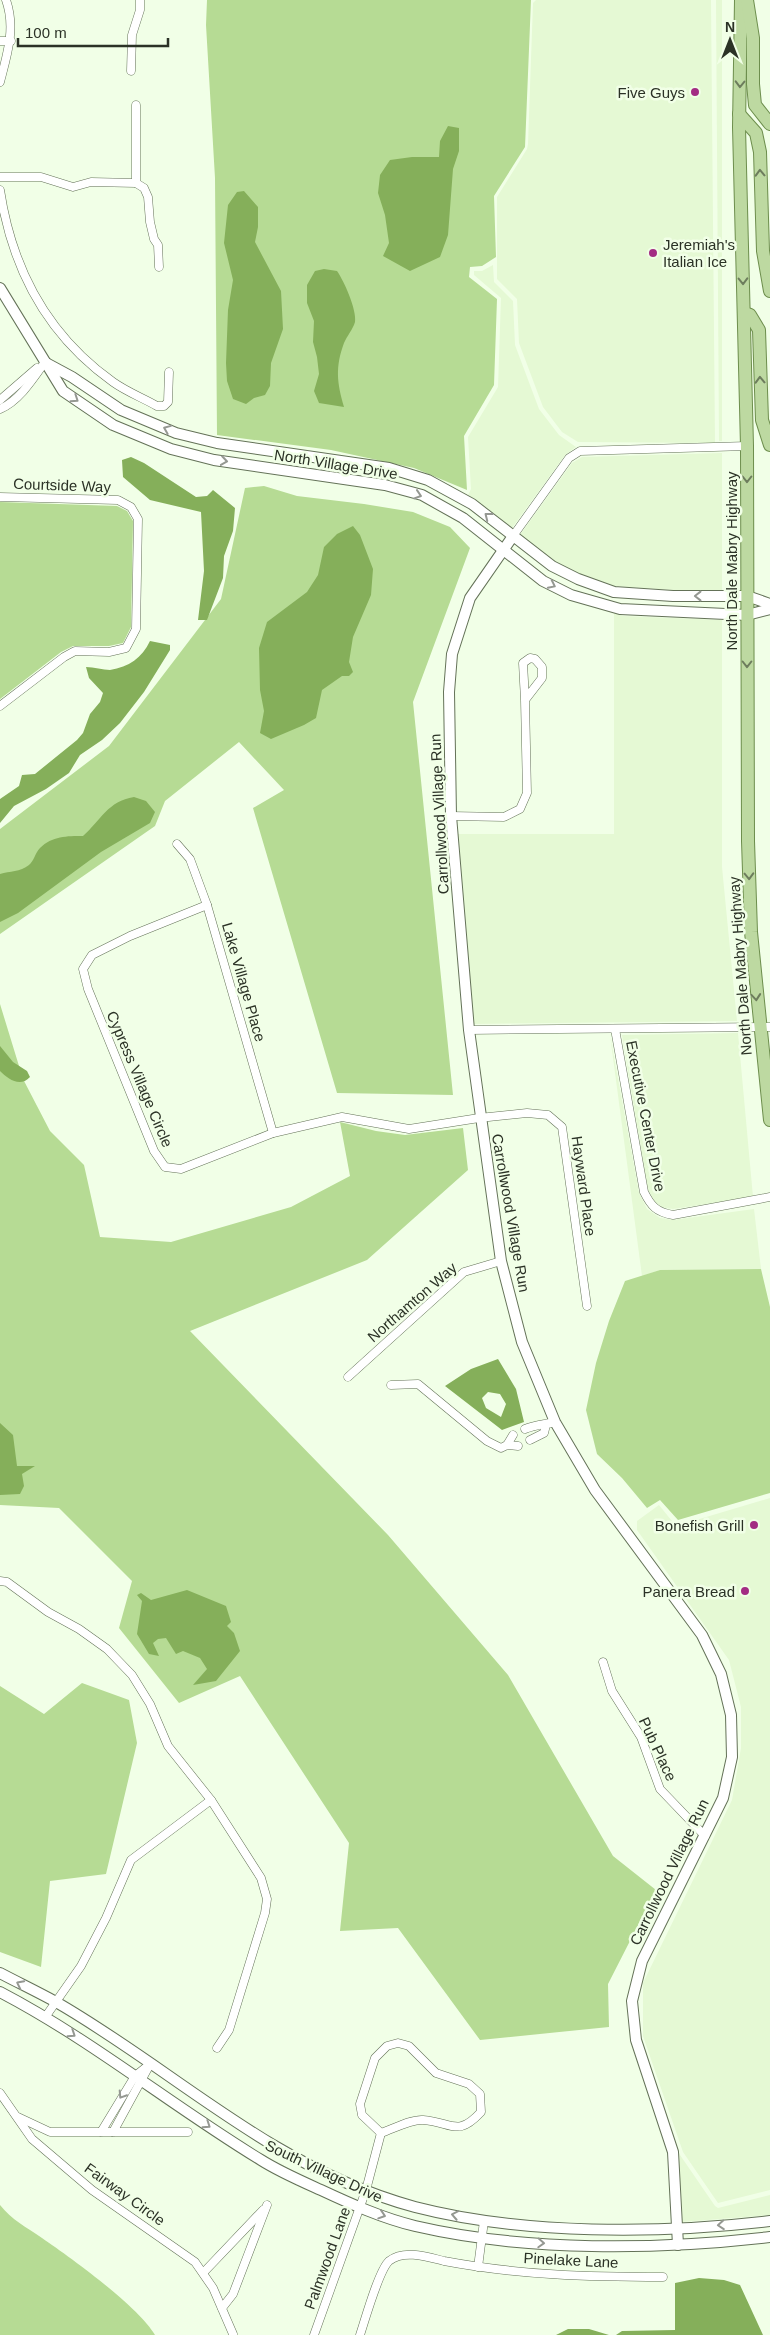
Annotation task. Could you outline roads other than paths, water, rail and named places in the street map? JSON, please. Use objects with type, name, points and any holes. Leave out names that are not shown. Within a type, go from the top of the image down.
[{"type":"main road","name":"North Dale Mabry Highway","points":[[741,0],[739,114],[747,446],[748,850],[751,932],[764,1027],[770,1120]]},
{"type":"main road","points":[[747,0],[754,38],[753,84],[755,105],[770,124]]},
{"type":"main road","points":[[739,114],[756,133],[760,152],[763,251],[770,291]]},
{"type":"main road","points":[[744,313],[750,315],[759,330],[762,420],[770,445]]},
{"type":"street","points":[[0,82],[11,41],[10,12],[6,0]]},
{"type":"street","points":[[131,72],[132,35],[140,10],[140,0]]},
{"type":"street","points":[[0,41],[11,41]]},
{"type":"street","points":[[136,104],[136,183]]},
{"type":"street","points":[[0,177],[41,177],[73,187],[91,182],[136,183],[144,188],[148,197],[150,222],[154,240],[158,245],[159,267]]},
{"type":"street","points":[[0,190],[5,225],[20,270],[43,310],[74,348],[114,382],[157,406],[164,406],[168,402],[169,372]]},
{"type":"street","name":"North Village Drive","points":[[0,288],[63,391],[113,425],[171,449],[214,460],[385,485],[422,496],[463,518],[543,581],[571,595],[620,609],[747,615],[770,609]]},
{"type":"street","points":[[0,400],[45,362]]},
{"type":"street","points":[[0,409],[6,406],[30,382],[45,362]]},
{"type":"street","name":"North Village Drive","points":[[45,362],[72,377],[121,410],[176,433],[217,444],[389,468],[428,480],[472,504],[552,566],[578,579],[614,592],[673,596],[747,596],[770,604]]},
{"type":"street","points":[[513,536],[569,458],[580,451],[747,446]]},
{"type":"street","name":"Courtside Way","points":[[0,497],[118,500],[131,507],[138,519],[136,629],[126,648],[109,652],[75,651],[64,657],[0,706]]},
{"type":"street","name":"Carrollwood Village Run","points":[[513,536],[470,598],[452,654],[448,692],[451,816],[469,1030],[501,1261],[522,1342],[550,1423],[596,1490],[702,1634],[722,1674],[731,1715],[732,1757],[723,1798],[642,1961],[632,2001],[636,2040],[673,2152],[678,2245]]},
{"type":"street","points":[[620,609],[624,592]]},
{"type":"street","points":[[451,816],[504,816],[520,809],[526,793],[523,663],[530,658],[535,659],[542,667],[542,678],[525,700]]},
{"type":"street","name":"Lake Village Place","points":[[177,844],[190,858],[207,905],[273,1133]]},
{"type":"street","name":"Cypress Village Circle","points":[[207,905],[130,936],[92,955],[83,969],[88,989],[154,1151],[164,1167],[181,1169],[273,1133],[332,1119]]},
{"type":"street","name":"Executive Center Drive","points":[[469,1030],[764,1027]]},
{"type":"street","name":"Executive Center Drive","points":[[615,1029],[644,1192],[651,1206],[661,1212],[673,1215],[770,1198]]},
{"type":"street","name":"Hayward Place","points":[[332,1119],[342,1117],[409,1129],[527,1113],[548,1115],[562,1127],[587,1306]]},
{"type":"street","name":"Northamton Way","points":[[348,1377],[464,1272],[501,1261]]},
{"type":"street","points":[[391,1385],[418,1384],[487,1441],[501,1448],[507,1445],[518,1446]]},
{"type":"street","points":[[525,1429],[539,1423],[550,1423]]},
{"type":"street","points":[[530,1440],[544,1433],[550,1423]]},
{"type":"street","points":[[507,1445],[513,1435]]},
{"type":"street","points":[[0,1581],[7,1582],[48,1612],[79,1629],[107,1649],[132,1675],[150,1704],[168,1746],[211,1800],[261,1878],[267,1899],[265,1913],[229,2030],[216,2048]]},
{"type":"street","name":"Pub Place","points":[[603,1662],[612,1691],[641,1737],[660,1789],[705,1836]]},
{"type":"street","points":[[46,2016],[81,1966],[106,1918],[131,1860],[211,1800]]},
{"type":"street","name":"South Village Drive","points":[[0,1973],[56,2002],[272,2145],[366,2190],[415,2207],[484,2221],[539,2226],[678,2228],[770,2221]]},
{"type":"street","name":"South Village Drive","points":[[0,1992],[46,2016],[261,2161],[360,2208],[414,2225],[482,2238],[537,2243],[678,2245],[770,2237]]},
{"type":"street","points":[[398,2044],[409,2046],[436,2073],[469,2084],[480,2094],[481,2112],[469,2125],[457,2127],[421,2120],[382,2133],[362,2115],[360,2104],[375,2058],[387,2046],[398,2044]]},
{"type":"street","points":[[100,2132],[150,2064]]},
{"type":"street","points":[[113,2132],[138,2078]]},
{"type":"street","name":"Fairway Circle","points":[[0,2093],[32,2139],[92,2190],[183,2253],[204,2272],[233,2334]]},
{"type":"street","points":[[17,2116],[50,2132],[188,2132]]},
{"type":"street","points":[[43,2147],[50,2132]]},
{"type":"street","name":"Palmwood Lane","points":[[314,2335],[360,2208],[382,2133]]},
{"type":"street","points":[[204,2272],[237,2240],[267,2205],[233,2294],[222,2308]]},
{"type":"street","points":[[478,2267],[484,2221]]},
{"type":"street","name":"Pinelake Lane","points":[[360,2335],[382,2272],[389,2261],[410,2254],[478,2267],[570,2277],[663,2277]]},
{"type":"place","name":"Five Guys","points":[[695,92]]},
{"type":"place","name":"Jeremiah's Italian Ice","points":[[653,253]]},
{"type":"place","name":"Bonefish Grill","points":[[754,1525]]},
{"type":"place","name":"Panera Bread","points":[[745,1591]]}]
